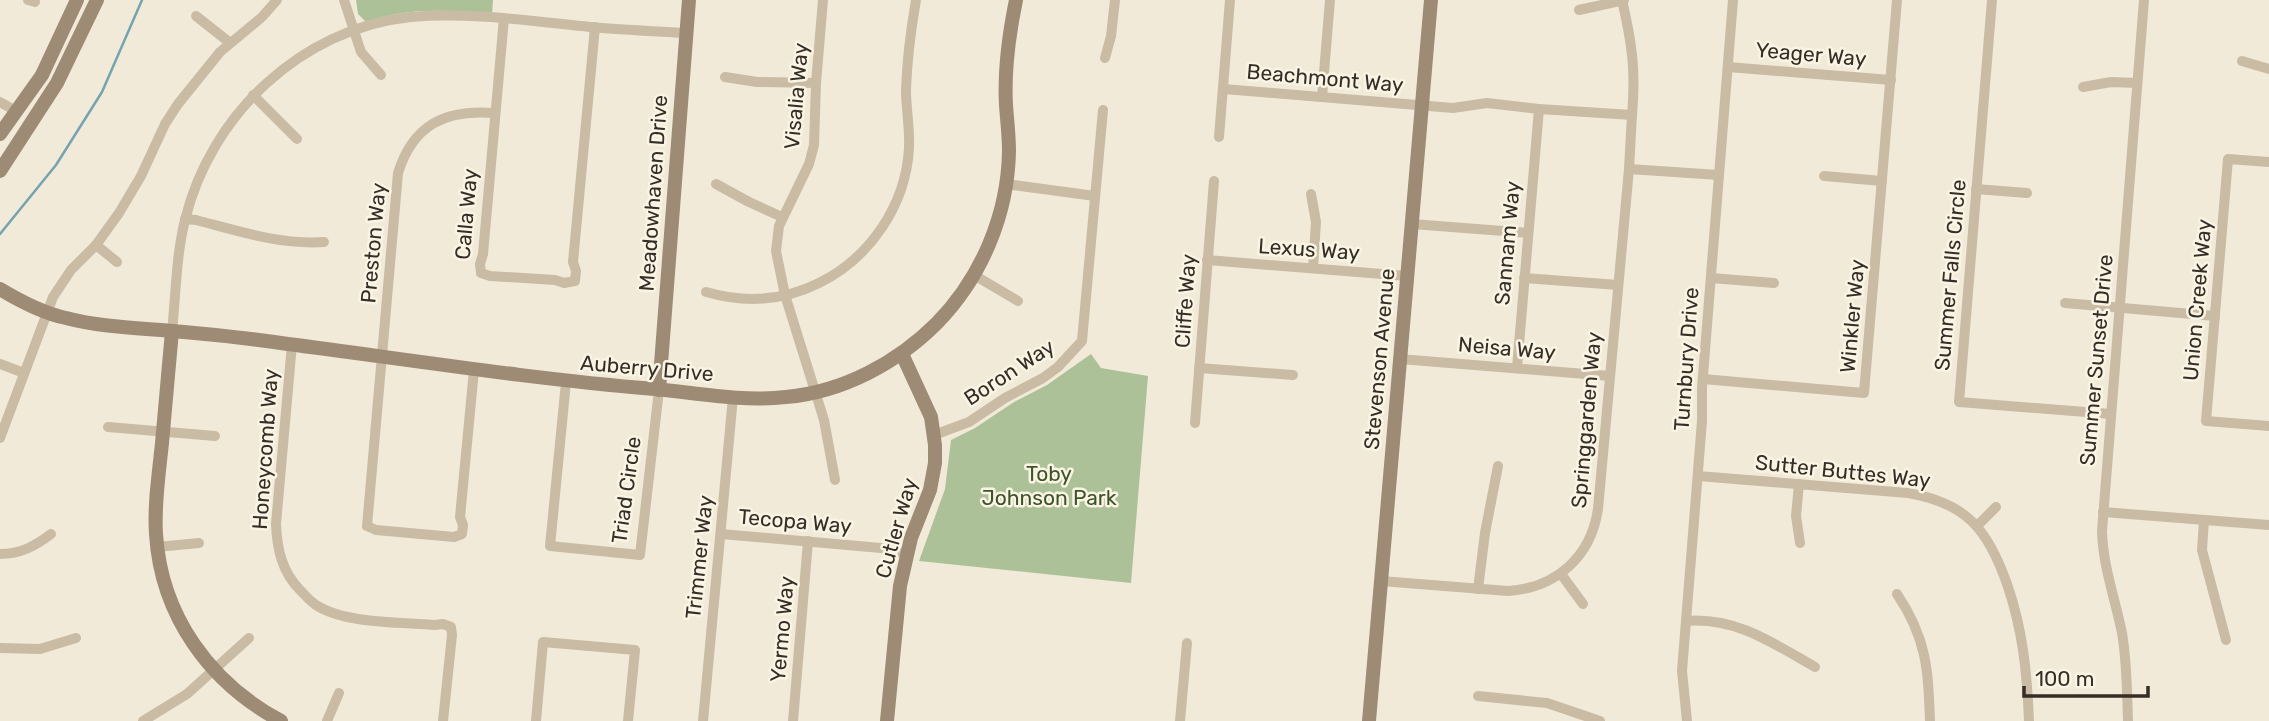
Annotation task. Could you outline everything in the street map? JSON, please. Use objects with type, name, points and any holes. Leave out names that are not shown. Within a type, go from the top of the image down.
[{"type":"street","points":[[0,134],[42,75],[77,0]]},
{"type":"street","points":[[0,171],[57,83],[97,0]]},
{"type":"street","points":[[0,438],[46,312],[71,270],[96,245],[132,193],[165,124],[178,104],[229,43],[262,17],[277,0]]},
{"type":"street","points":[[344,0],[360,51],[381,75]]},
{"type":"street","name":"Meadowhaven Drive","points":[[659,390],[689,0]]},
{"type":"street","name":"Visalia Way","points":[[823,0],[812,155],[782,217],[776,251],[785,295],[824,420],[835,480]]},
{"type":"street","points":[[706,292],[742,299],[785,295],[826,280],[853,261],[881,230],[897,200],[908,157],[906,87],[916,0]]},
{"type":"street","name":"Auberry Drive","points":[[0,289],[46,312],[90,323],[292,344],[566,382],[761,399],[816,393],[868,373],[902,354],[937,322],[974,275],[993,235],[1006,184],[1009,150],[1006,69],[1016,0]]},
{"type":"street","points":[[1105,58],[1111,36],[1115,0]]},
{"type":"street","points":[[1219,136],[1230,0]]},
{"type":"street","points":[[1322,97],[1329,0]]},
{"type":"street","name":"Stevenson Avenue","points":[[1369,721],[1431,0]]},
{"type":"street","points":[[1578,10],[1623,0]]},
{"type":"street","name":"Springgarden Way","points":[[1381,581],[1508,591],[1527,589],[1561,574],[1587,544],[1597,518],[1629,169],[1634,88],[1633,47],[1623,0]]},
{"type":"street","name":"Turnbury Drive","points":[[1687,721],[1682,671],[1734,0]]},
{"type":"street","name":"Winkler Way","points":[[1703,379],[1864,393],[1897,0]]},
{"type":"street","name":"Summer Falls Circle","points":[[1992,0],[1959,402],[2111,414]]},
{"type":"street","name":"Summer Sunset Drive","points":[[2128,721],[2123,642],[2102,549],[2144,0]]},
{"type":"street","points":[[281,721],[242,696],[198,653],[171,602],[157,547],[155,514],[180,242],[194,190],[214,147],[253,95],[297,59],[335,38],[408,17],[453,15],[685,33]]},
{"type":"street","points":[[196,16],[229,43]]},
{"type":"street","name":"Calla Way","points":[[504,18],[480,264],[481,273],[491,276],[555,280],[564,283],[575,281],[573,262],[595,27]]},
{"type":"street","points":[[2242,61],[2269,69]]},
{"type":"street","name":"Yeager Way","points":[[1728,67],[1891,80]]},
{"type":"street","points":[[725,77],[757,82],[816,83]]},
{"type":"street","points":[[2083,87],[2110,82],[2137,83]]},
{"type":"street","name":"Beachmont Way","points":[[1224,89],[1453,107],[1488,103],[1632,115]]},
{"type":"street","points":[[253,95],[298,139]]},
{"type":"street","points":[[0,102],[16,111]]},
{"type":"street","name":"Sannam Way","points":[[1517,368],[1539,109]]},
{"type":"street","name":"Boron Way","points":[[934,435],[969,422],[1042,378],[1066,360],[1082,341],[1103,110]]},
{"type":"street","name":"Preston Way","points":[[474,370],[460,517],[462,534],[454,537],[376,530],[367,526],[398,173],[415,139],[436,121],[468,112],[494,113]]},
{"type":"street","name":"Union Creek Way","points":[[2269,162],[2228,159],[2206,421],[2269,426]]},
{"type":"street","points":[[1629,169],[1719,175]]},
{"type":"street","points":[[1824,176],[1882,181]]},
{"type":"street","name":"Cliffe Way","points":[[1195,423],[1214,181]]},
{"type":"street","points":[[716,184],[782,217]]},
{"type":"street","points":[[1006,184],[1096,196]]},
{"type":"street","points":[[1976,189],[2027,193]]},
{"type":"street","points":[[1311,194],[1317,222],[1313,268]]},
{"type":"street","points":[[185,219],[273,239],[324,242]]},
{"type":"street","points":[[1412,224],[1528,233]]},
{"type":"street","points":[[96,245],[117,262]]},
{"type":"street","name":"Lexus Way","points":[[1207,260],[1407,276]]},
{"type":"street","points":[[974,275],[1018,301]]},
{"type":"street","points":[[1524,278],[1618,285]]},
{"type":"street","points":[[1711,278],[1774,283]]},
{"type":"street","points":[[2065,303],[2215,316]]},
{"type":"street","name":"Honeycomb Way","points":[[292,344],[276,524],[283,565],[295,585],[310,600],[335,613],[356,618],[443,624],[451,627],[443,721]]},
{"type":"street","name":"Cutler Way","points":[[887,721],[896,612],[906,554],[932,481],[935,463],[934,435],[925,400],[902,354]]},
{"type":"street","name":"Neisa Way","points":[[1400,359],[1610,376]]},
{"type":"street","points":[[0,364],[24,373]]},
{"type":"street","points":[[1199,368],[1293,375]]},
{"type":"street","name":"Triad Circle","points":[[566,382],[550,546],[640,555],[659,390]]},
{"type":"street","name":"Trimmer Way","points":[[703,721],[733,397]]},
{"type":"street","points":[[108,427],[215,436]]},
{"type":"street","points":[[1478,589],[1498,466]]},
{"type":"street","name":"Sutter Buttes Way","points":[[1698,476],[1926,496],[1952,507],[1976,526],[1989,541],[1998,558],[2019,621],[2026,659],[2029,721]]},
{"type":"street","points":[[1799,484],[1796,516],[1800,543]]},
{"type":"street","points":[[1976,526],[1996,507]]},
{"type":"street","points":[[2103,512],[2269,525]]},
{"type":"street","points":[[2204,520],[2204,559],[2227,640]]},
{"type":"street","points":[[0,554],[23,551],[51,534]]},
{"type":"street","name":"Tecopa Way","points":[[721,534],[881,548],[906,554]]},
{"type":"street","name":"Yermo Way","points":[[793,721],[808,541]]},
{"type":"street","points":[[157,547],[199,543]]},
{"type":"street","points":[[1561,574],[1583,604]]},
{"type":"street","points":[[1897,594],[1913,620],[1924,651],[1928,673],[1930,721]]},
{"type":"street","points":[[1686,621],[1714,621],[1757,633],[1815,667]]},
{"type":"street","points":[[0,648],[40,649],[76,638]]},
{"type":"street","points":[[143,721],[187,694],[249,638]]},
{"type":"street","points":[[536,721],[543,642],[635,650],[628,721]]},
{"type":"street","points":[[1180,721],[1187,643]]},
{"type":"street","points":[[327,721],[339,694]]},
{"type":"street","points":[[1478,696],[1547,703],[1600,721]]},
{"type":"green space","points":[[356,0],[493,0],[492,14],[413,12],[366,22],[358,14]]},
{"type":"green space","name":"Toby Johnson Park","points":[[1091,354],[1101,368],[1148,376],[1131,583],[919,561],[945,489],[951,440],[1047,385]]},
{"type":"waterway","points":[[0,234],[56,165],[102,92],[142,0]]}]
